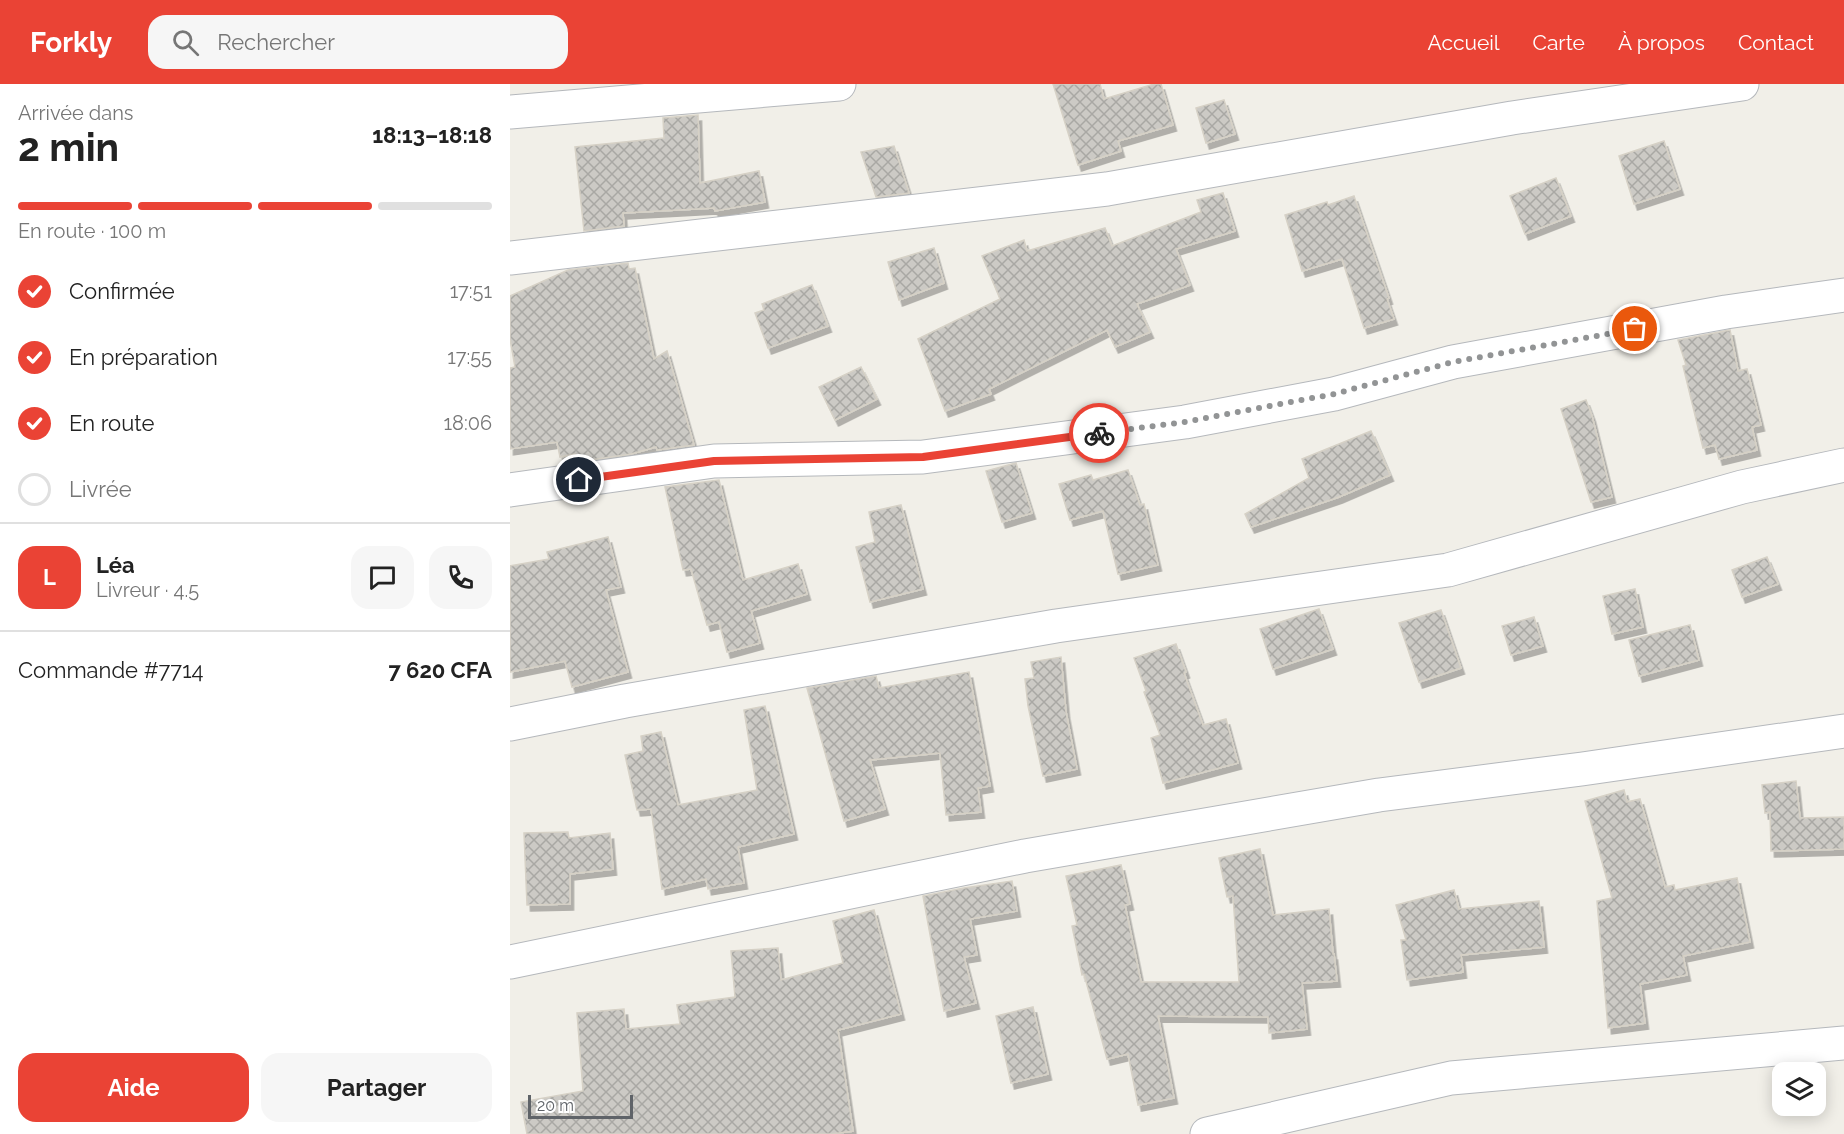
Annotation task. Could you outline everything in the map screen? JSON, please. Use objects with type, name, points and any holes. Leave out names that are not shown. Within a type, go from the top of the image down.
[{"type":"street","points":[[510,112],[839,84]]},
{"type":"street","points":[[510,258],[1107,189],[1512,118],[1742,84]]},
{"type":"street","points":[[510,490],[714,461],[923,457],[1185,422],[1334,394],[1453,362],[1726,312],[1844,295]]},
{"type":"street","points":[[510,724],[625,701],[1056,626],[1448,570],[1742,487],[1844,465]]},
{"type":"street","points":[[510,962],[1025,856],[1379,795],[1582,769],[1844,731]]},
{"type":"street","points":[[1207,1134],[1450,1078],[1844,1043]]},
{"type":"building","points":[[1053,84],[1100,84],[1104,99],[1161,84],[1173,125],[1118,141],[1121,151],[1078,165]]},
{"type":"building","points":[[1224,100],[1235,134],[1206,143],[1196,108]]},
{"type":"building","points":[[698,115],[700,183],[759,171],[765,202],[715,211],[714,208],[623,213],[624,226],[584,231],[575,147],[664,138],[663,118]]},
{"type":"building","points":[[1664,141],[1680,189],[1634,204],[1619,156]]},
{"type":"building","points":[[894,146],[909,193],[876,197],[861,152]]},
{"type":"building","points":[[1556,178],[1571,216],[1525,234],[1510,196]]},
{"type":"building","points":[[1223,193],[1235,231],[1176,249],[1190,285],[1137,304],[1150,332],[1115,347],[1107,330],[989,389],[991,394],[945,411],[918,339],[1000,299],[982,256],[1024,240],[1027,251],[1105,228],[1112,246],[1201,212],[1197,200]]},
{"type":"building","points":[[1354,196],[1394,319],[1364,328],[1342,259],[1302,271],[1285,215]]},
{"type":"building","points":[[934,248],[944,283],[899,300],[888,262]]},
{"type":"building","points":[[628,263],[629,269],[635,268],[654,359],[667,351],[694,445],[657,450],[656,447],[631,454],[577,462],[575,454],[560,457],[557,442],[510,449],[510,368],[515,367],[510,339],[510,296],[568,270]]},
{"type":"building","points":[[812,285],[828,326],[768,348],[755,313],[764,310],[762,304]]},
{"type":"building","points":[[1730,330],[1738,371],[1747,369],[1761,425],[1752,427],[1757,450],[1719,459],[1715,445],[1703,448],[1683,366],[1686,365],[1678,340]]},
{"type":"building","points":[[861,367],[877,399],[835,420],[819,387]]},
{"type":"building","points":[[1586,400],[1612,497],[1591,502],[1561,409]]},
{"type":"building","points":[[1371,431],[1390,475],[1339,497],[1251,527],[1245,514],[1309,478],[1302,459]]},
{"type":"building","points":[[1016,463],[1032,513],[1002,522],[986,471]]},
{"type":"building","points":[[1128,470],[1140,505],[1144,504],[1158,565],[1118,574],[1103,511],[1070,520],[1059,484],[1091,475],[1093,480]]},
{"type":"building","points":[[719,480],[743,580],[798,564],[807,594],[751,611],[760,643],[727,652],[719,622],[707,625],[691,569],[683,570],[665,487]]},
{"type":"building","points":[[901,505],[923,589],[870,602],[856,547],[875,542],[869,512]]},
{"type":"building","points":[[608,537],[621,587],[606,590],[628,672],[572,687],[565,661],[510,672],[510,566],[549,559],[547,552]]},
{"type":"building","points":[[1767,557],[1778,584],[1742,597],[1732,570]]},
{"type":"building","points":[[1635,589],[1643,627],[1612,634],[1603,596]]},
{"type":"building","points":[[1319,609],[1333,649],[1273,669],[1260,629]]},
{"type":"building","points":[[1441,610],[1461,668],[1419,682],[1399,623]]},
{"type":"building","points":[[1534,617],[1543,646],[1511,655],[1502,626]]},
{"type":"building","points":[[1690,625],[1699,660],[1639,676],[1629,640]]},
{"type":"building","points":[[1176,644],[1203,725],[1226,719],[1238,763],[1163,783],[1151,738],[1160,735],[1134,658]]},
{"type":"building","points":[[1061,657],[1066,712],[1077,769],[1043,776],[1028,706],[1025,679],[1034,678],[1031,662]]},
{"type":"building","points":[[969,672],[990,786],[978,788],[981,812],[946,815],[940,753],[870,760],[885,809],[844,821],[807,688],[876,676],[879,688]]},
{"type":"building","points":[[765,706],[794,834],[738,847],[744,883],[708,889],[706,879],[662,889],[651,809],[637,810],[625,755],[643,751],[641,736],[661,732],[678,805],[757,790],[744,710]]},
{"type":"building","points":[[1796,781],[1800,818],[1844,817],[1844,849],[1771,851],[1770,812],[1765,813],[1762,785]]},
{"type":"building","points":[[1624,790],[1627,802],[1640,799],[1665,887],[1674,885],[1675,890],[1737,878],[1750,942],[1683,956],[1687,975],[1640,984],[1645,1023],[1608,1028],[1597,901],[1612,898],[1585,801]]},
{"type":"building","points":[[568,832],[569,838],[610,833],[613,869],[570,874],[570,904],[527,905],[524,833]]},
{"type":"building","points":[[1260,849],[1273,915],[1329,909],[1337,981],[1302,983],[1307,1029],[1269,1033],[1268,1017],[1158,1016],[1174,1098],[1138,1105],[1128,1054],[1107,1059],[1084,974],[1082,975],[1072,926],[1077,925],[1066,876],[1121,865],[1130,904],[1125,905],[1141,982],[1239,982],[1233,896],[1227,897],[1219,858]]},
{"type":"building","points":[[1012,881],[1017,911],[970,919],[977,955],[964,957],[976,1003],[944,1011],[923,896]]},
{"type":"building","points":[[1454,890],[1459,909],[1539,901],[1544,947],[1461,955],[1463,972],[1407,980],[1401,940],[1406,940],[1396,905]]},
{"type":"building","points":[[874,910],[901,1014],[838,1030],[853,1131],[832,1134],[527,1134],[521,1102],[583,1091],[577,1013],[624,1009],[626,1029],[680,1024],[677,1005],[735,997],[731,951],[778,948],[781,980],[843,963],[833,921]]},
{"type":"building","points":[[1033,1007],[1048,1074],[1011,1083],[996,1016]]},
{"type":"way so far","points":[[1099,433],[1185,422],[1334,394],[1453,362],[1635,329]]},
{"type":"route","points":[[579,480],[714,461],[923,457],[1099,433]]}]
